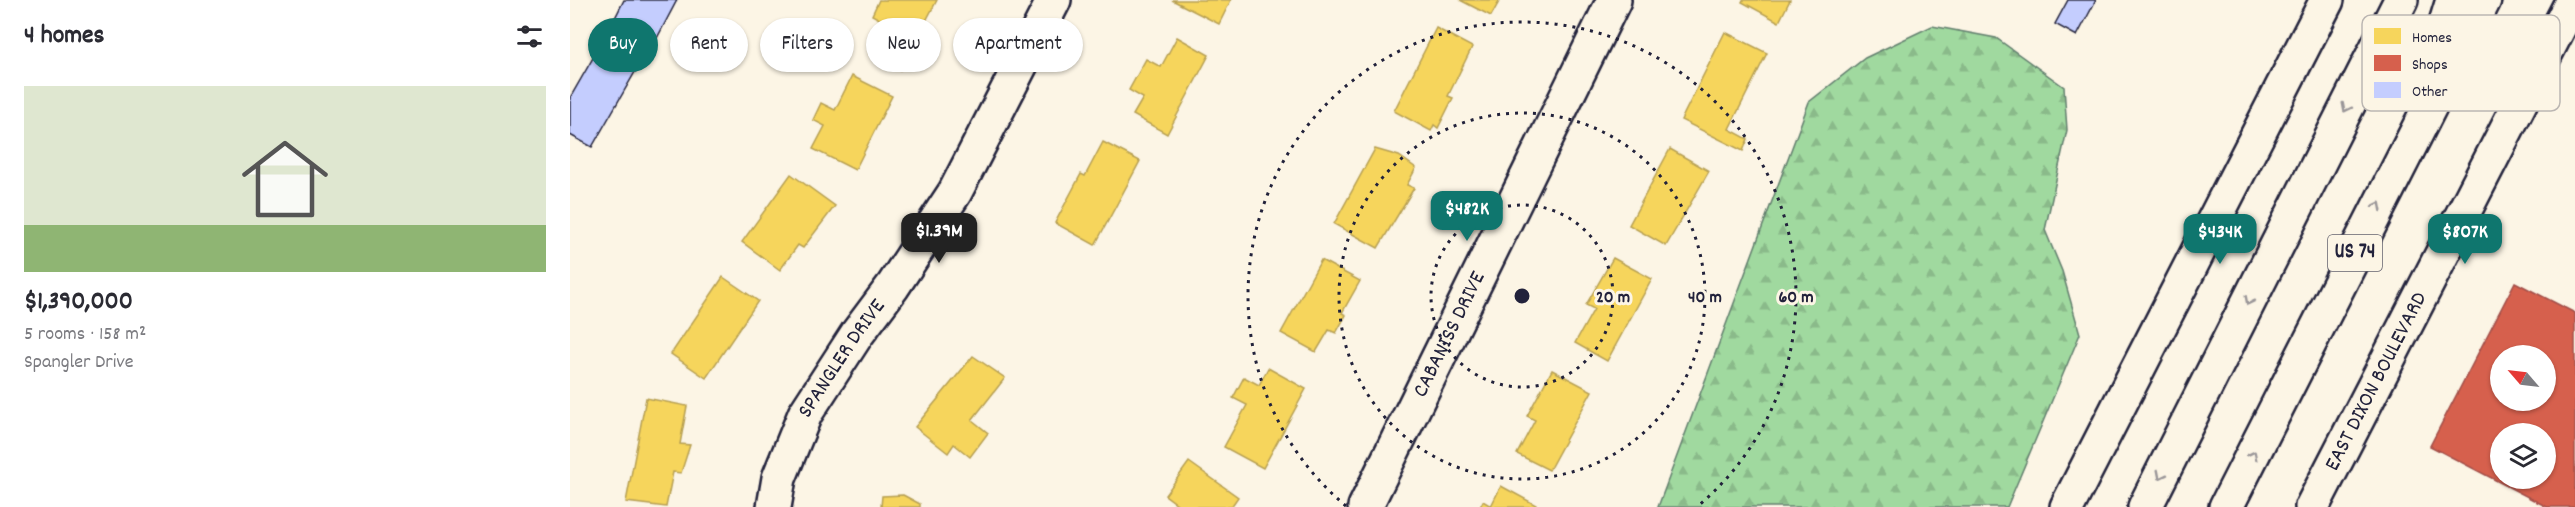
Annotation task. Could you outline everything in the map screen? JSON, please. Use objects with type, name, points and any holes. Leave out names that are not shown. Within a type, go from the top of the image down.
[{"type":"main road","name":"SPANGLER DRIVE","points":[[774,507],[779,478],[805,414],[857,334],[894,286],[955,192],[1054,0]]},
{"type":"main road","name":"CABANISS DRIVE","points":[[1365,507],[1614,0]]},
{"type":"main road","points":[[2067,507],[2327,0]]},
{"type":"main road","points":[[2393,15],[2401,0]]},
{"type":"main road","points":[[2448,15],[2453,0]]},
{"type":"main road","name":"US 74","points":[[2476,15],[2484,0]]},
{"type":"main road","name":"EAST DIXON BOULEVARD","points":[[2560,25],[2573,0]]},
{"type":"main road","points":[[2145,507],[2362,77]]},
{"type":"main road","name":"US 74","points":[[2226,507],[2426,111]]},
{"type":"main road","name":"EAST DIXON BOULEVARD","points":[[2312,507],[2516,111]]},
{"type":"green space","points":[[1932,26],[1996,38],[2064,87],[2067,130],[2045,230],[2062,271],[2080,334],[2007,507],[1658,507],[1809,102],[1865,58]]},
{"type":"building: Homes","points":[[879,0],[937,0],[927,18],[878,18],[872,15]]},
{"type":"building: Homes","points":[[1172,0],[1231,0],[1219,24]]},
{"type":"building: Homes","points":[[1460,0],[1500,0],[1491,16]]},
{"type":"building: Homes","points":[[1743,0],[1790,0],[1779,22],[1742,2]]},
{"type":"building: Homes","points":[[1436,28],[1472,47],[1448,96],[1453,98],[1438,128],[1434,125],[1431,131],[1394,111]]},
{"type":"building: Homes","points":[[1725,32],[1767,53],[1729,129],[1748,139],[1743,151],[1681,120]]},
{"type":"building: Homes","points":[[1177,37],[1209,55],[1167,134],[1133,115],[1143,98],[1129,90],[1146,59],[1161,67]]},
{"type":"building: Homes","points":[[852,76],[892,96],[855,170],[813,149],[825,126],[813,120],[821,103],[835,110]]},
{"type":"building: Homes","points":[[1103,142],[1140,161],[1095,245],[1055,223],[1081,174],[1085,176]]},
{"type":"building: Homes","points":[[1375,149],[1399,156],[1416,168],[1407,185],[1414,188],[1378,248],[1334,224]]},
{"type":"building: Homes","points":[[1670,149],[1709,171],[1666,246],[1629,225]]},
{"type":"building: Homes","points":[[791,174],[835,206],[803,248],[798,245],[780,270],[742,242]]},
{"type":"building: Homes","points":[[1613,258],[1652,279],[1607,361],[1575,343],[1594,309],[1586,305]]},
{"type":"building: Homes","points":[[1321,260],[1360,281],[1342,313],[1346,315],[1336,333],[1329,330],[1316,352],[1281,333]]},
{"type":"building: Homes","points":[[723,277],[758,301],[706,378],[671,354]]},
{"type":"building: Homes","points":[[973,356],[1005,378],[972,420],[988,433],[970,457],[954,444],[948,453],[915,427]]},
{"type":"building: Homes","points":[[1268,368],[1306,389],[1263,468],[1224,447],[1247,405],[1233,398],[1244,377],[1259,385]]},
{"type":"building: Homes","points":[[1552,370],[1592,391],[1549,470],[1517,454],[1535,420],[1527,416]]},
{"type":"building: Homes","points":[[646,398],[687,406],[680,444],[690,445],[681,473],[673,472],[666,507],[626,502]]},
{"type":"building: Homes","points":[[1189,462],[1238,497],[1231,507],[1181,507],[1165,495]]},
{"type":"building: Homes","points":[[1501,486],[1536,505],[1535,507],[1480,507],[1483,501],[1491,506]]},
{"type":"building: Homes","points":[[903,495],[920,504],[920,507],[881,507],[882,496]]},
{"type":"building: Shops","points":[[2515,282],[2575,313],[2575,507],[2547,507],[2512,489],[2556,489],[2556,423],[2490,423],[2490,477],[2430,446]]},
{"type":"building: Other","points":[[624,0],[677,0],[658,36],[658,18],[615,18]]},
{"type":"building: Other","points":[[2068,0],[2096,0],[2077,36],[2055,24]]},
{"type":"building: Other","points":[[588,67],[588,72],[635,72],[592,147],[570,135],[570,98]]}]
